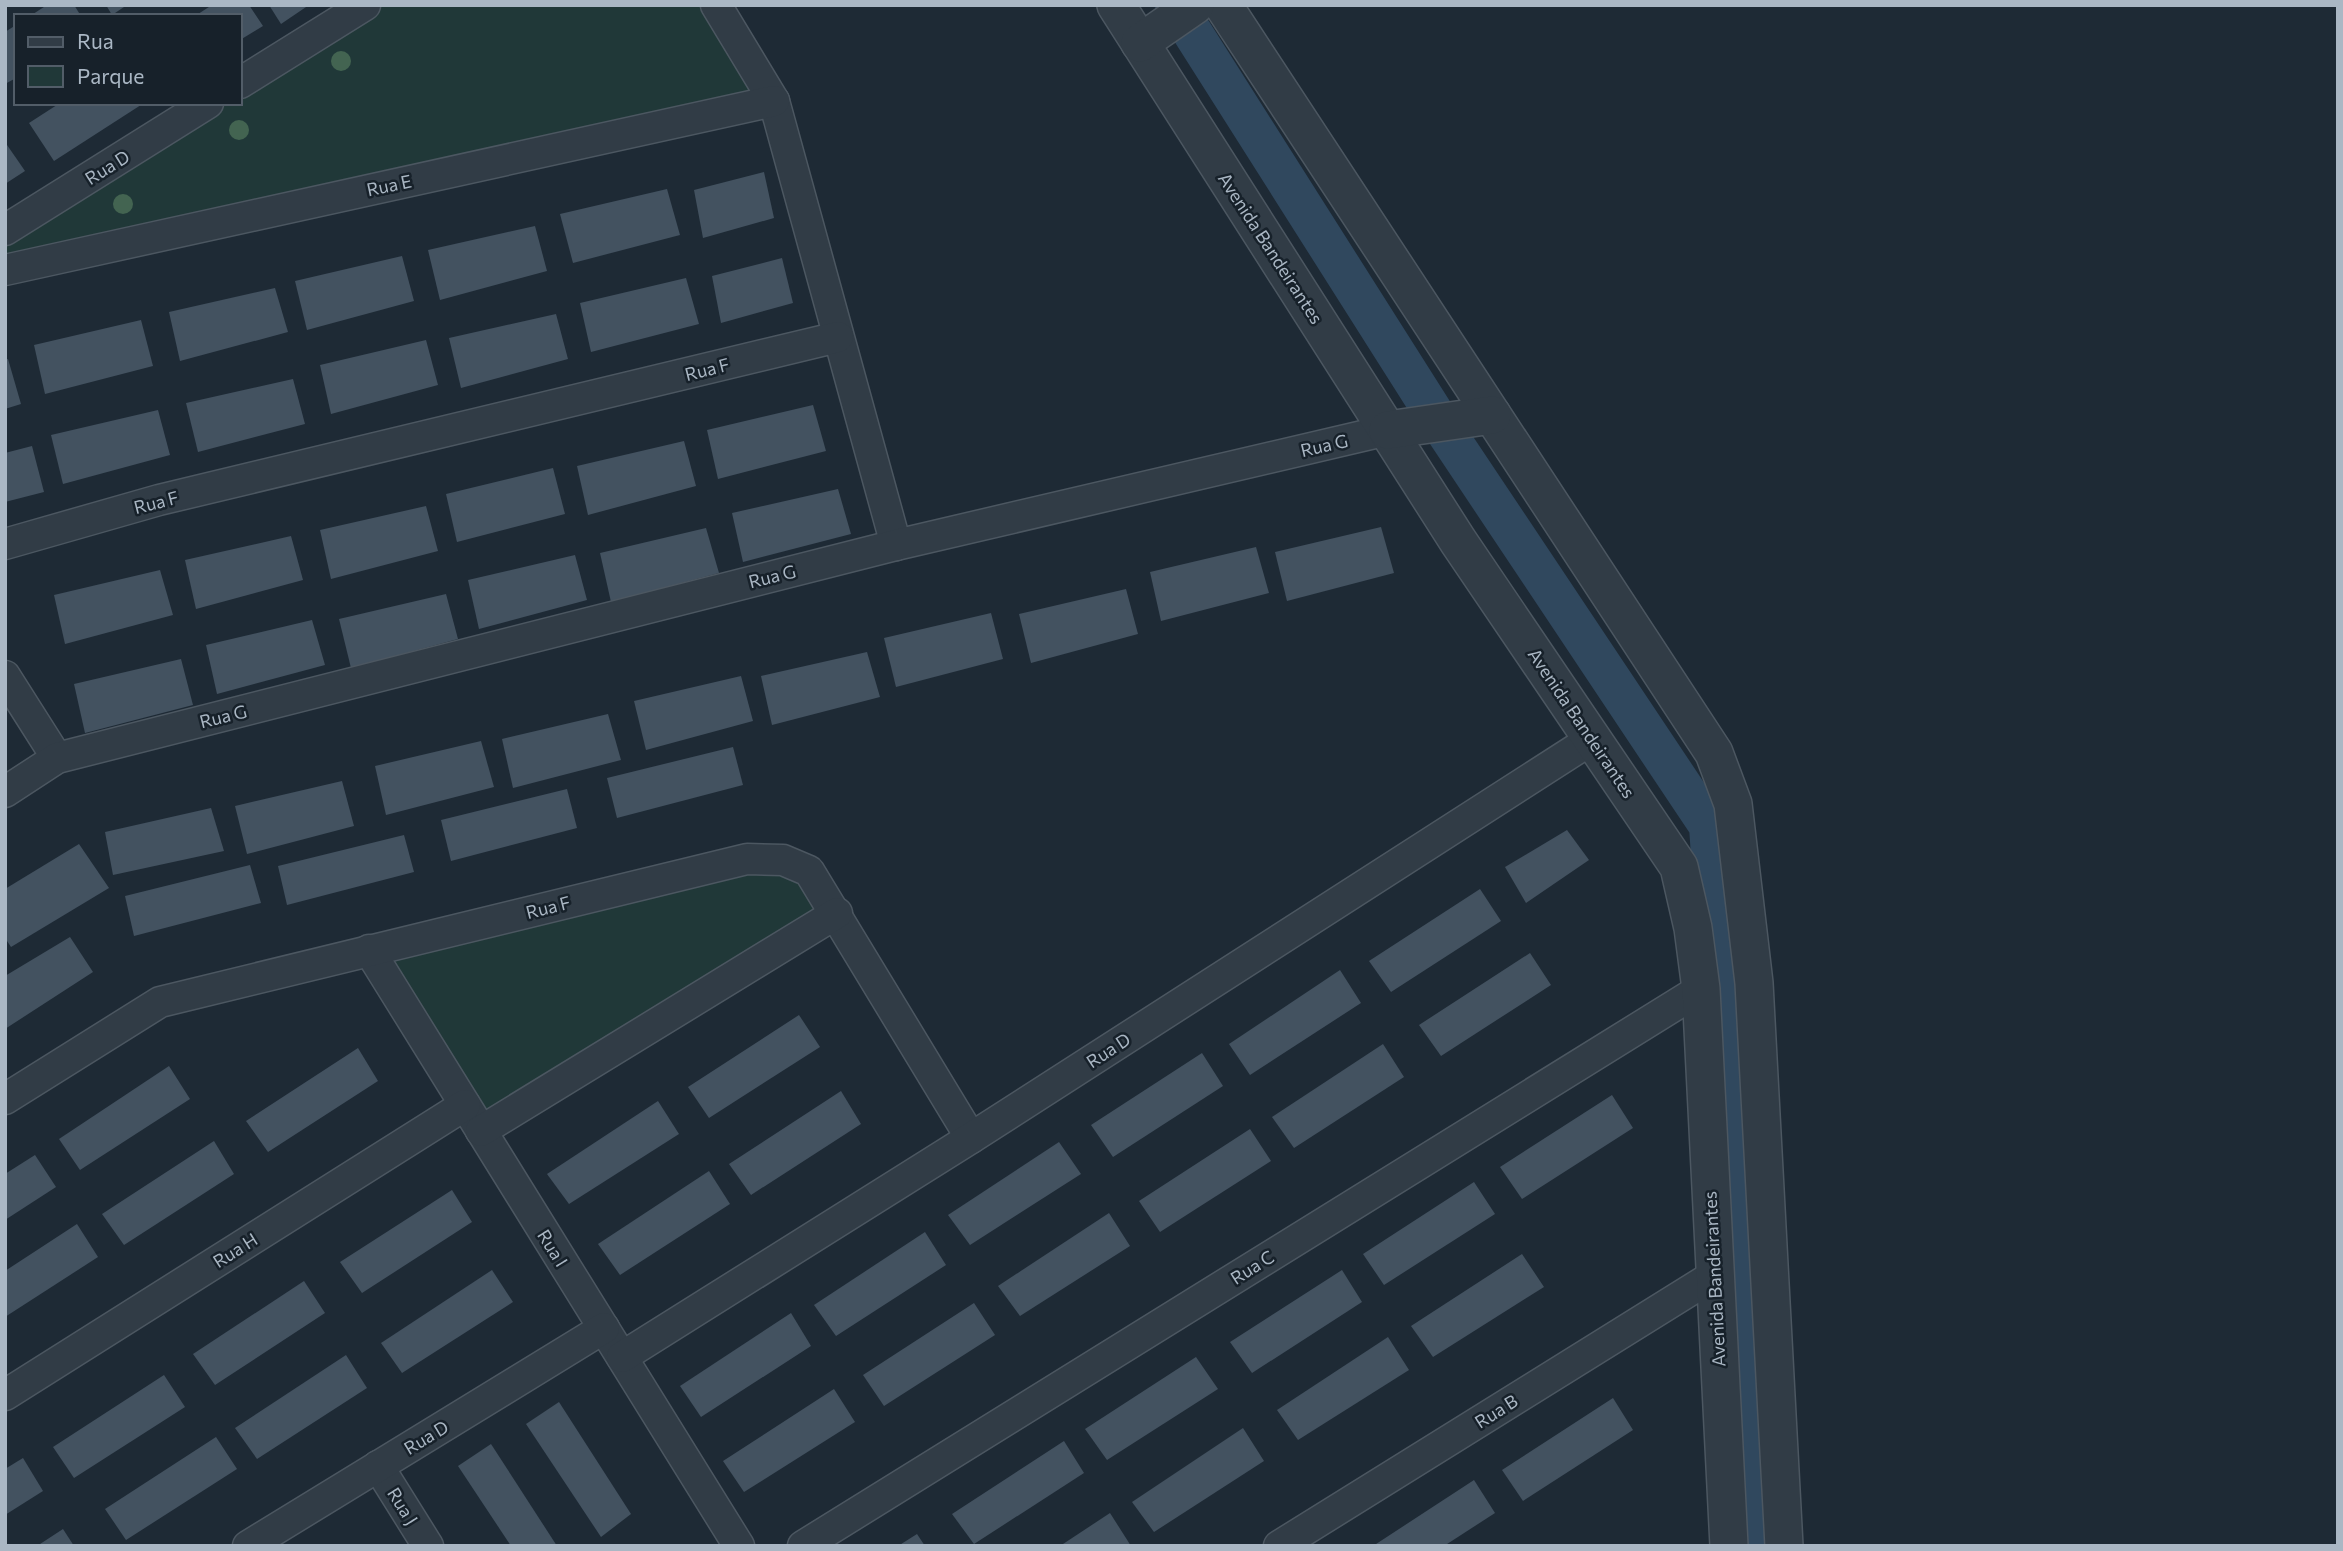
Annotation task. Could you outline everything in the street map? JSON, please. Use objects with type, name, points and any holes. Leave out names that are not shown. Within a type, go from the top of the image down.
[{"type":"street","points":[[242,82],[365,5]]},
{"type":"street","points":[[716,5],[774,101],[896,545]]},
{"type":"street","name":"Avenida Bandeirantes","points":[[1116,5],[1388,430],[1679,867],[1693,928],[1701,989],[1713,1276],[1729,1546]]},
{"type":"street","points":[[1140,43],[1195,5]]},
{"type":"street","points":[[1223,5],[1714,753],[1733,804],[1754,983],[1784,1546]]},
{"type":"street","name":"Rua E","points":[[5,270],[774,101]]},
{"type":"street","name":"Rua D","points":[[5,230],[205,105]]},
{"type":"street","name":"Rua F","points":[[5,544],[159,500],[838,337]]},
{"type":"street","name":"Rua G","points":[[57,758],[896,545],[1388,430],[1492,415]]},
{"type":"street","points":[[5,676],[57,758],[5,792]]},
{"type":"street","name":"Rua D","points":[[622,1357],[971,1138],[1592,739]]},
{"type":"street","name":"Rua F","points":[[5,1099],[160,1002],[747,859],[783,860],[809,871],[837,913],[971,1138]]},
{"type":"street","points":[[481,1131],[837,913]]},
{"type":"street","name":"Rua I","points":[[369,950],[738,1546]]},
{"type":"street","name":"Rua C","points":[[803,1546],[1701,989]]},
{"type":"street","points":[[1704,1062],[1758,1061]]},
{"type":"street","name":"Rua H","points":[[5,1395],[465,1105]]},
{"type":"street","name":"Rua B","points":[[1279,1546],[1713,1276]]},
{"type":"street","name":"Rua D","points":[[248,1546],[604,1328]]},
{"type":"street","name":"Rua J","points":[[378,1466],[428,1546]]},
{"type":"street","points":[[1727,1498],[1782,1497]]},
{"type":"green space","points":[[365,5],[716,5],[774,101],[5,270],[5,231],[205,105],[242,105],[242,83]]},
{"type":"green space","points":[[783,860],[837,913],[481,1131],[369,950]]},
{"type":"building","points":[[47,5],[74,5],[80,14],[33,14]]},
{"type":"building","points":[[106,5],[127,5],[114,14]]},
{"type":"building","points":[[212,5],[249,5],[263,26],[242,39],[242,14],[198,14]]},
{"type":"building","points":[[269,5],[309,5],[281,24]]},
{"type":"building","points":[[14,26],[14,79],[5,84],[5,32]]},
{"type":"building","points":[[57,105],[141,105],[54,161],[29,123]]},
{"type":"building","points":[[5,142],[25,171],[5,184]]},
{"type":"building","points":[[764,172],[774,218],[703,238],[694,190]]},
{"type":"building","points":[[667,189],[680,235],[573,263],[560,214]]},
{"type":"building","points":[[535,226],[547,271],[440,300],[428,250]]},
{"type":"building","points":[[402,256],[414,301],[307,330],[295,281]]},
{"type":"building","points":[[782,258],[793,303],[721,323],[712,276]]},
{"type":"building","points":[[686,278],[699,324],[591,352],[580,303]]},
{"type":"building","points":[[275,288],[288,332],[180,361],[169,312]]},
{"type":"building","points":[[556,314],[568,359],[461,388],[449,338]]},
{"type":"building","points":[[141,320],[153,366],[45,394],[34,345]]},
{"type":"building","points":[[426,340],[438,385],[331,414],[320,365]]},
{"type":"building","points":[[8,359],[21,404],[5,409],[5,360]]},
{"type":"building","points":[[293,379],[305,424],[198,452],[186,403]]},
{"type":"building","points":[[813,405],[826,451],[718,479],[707,430]]},
{"type":"building","points":[[158,410],[170,455],[63,484],[51,435]]},
{"type":"building","points":[[684,441],[696,486],[588,515],[577,466]]},
{"type":"building","points":[[32,446],[44,492],[5,502],[5,453]]},
{"type":"building","points":[[553,468],[565,514],[457,542],[446,494]]},
{"type":"building","points":[[838,489],[851,534],[743,562],[732,513]]},
{"type":"building","points":[[426,506],[438,551],[331,579],[320,530]]},
{"type":"building","points":[[1381,527],[1394,573],[1287,601],[1275,552]]},
{"type":"building","points":[[706,528],[719,573],[611,602],[600,553]]},
{"type":"building","points":[[291,536],[303,580],[196,609],[185,560]]},
{"type":"building","points":[[1256,547],[1269,593],[1161,621],[1150,572]]},
{"type":"building","points":[[575,555],[587,600],[479,629],[468,580]]},
{"type":"building","points":[[160,570],[173,615],[65,644],[54,595]]},
{"type":"building","points":[[1126,589],[1138,634],[1031,663],[1019,614]]},
{"type":"building","points":[[446,594],[458,639],[351,668],[339,619]]},
{"type":"building","points":[[991,613],[1003,659],[896,687],[884,638]]},
{"type":"building","points":[[312,620],[325,665],[217,694],[206,645]]},
{"type":"building","points":[[867,652],[880,697],[772,725],[761,676]]},
{"type":"building","points":[[181,659],[193,705],[85,733],[74,684]]},
{"type":"building","points":[[741,676],[753,721],[646,750],[634,701]]},
{"type":"building","points":[[608,714],[621,760],[513,788],[502,739]]},
{"type":"building","points":[[481,741],[494,787],[386,815],[375,766]]},
{"type":"building","points":[[733,747],[743,785],[617,818],[607,778]]},
{"type":"building","points":[[342,781],[354,826],[247,854],[235,806]]},
{"type":"building","points":[[567,789],[577,828],[451,861],[441,820]]},
{"type":"building","points":[[211,808],[224,851],[113,875],[105,832]]},
{"type":"building","points":[[1567,830],[1589,860],[1526,903],[1505,867]]},
{"type":"building","points":[[404,835],[414,872],[287,905],[278,866]]},
{"type":"building","points":[[79,844],[109,888],[11,947],[5,938],[5,889]]},
{"type":"building","points":[[250,865],[261,903],[134,936],[125,896]]},
{"type":"building","points":[[1480,889],[1501,921],[1391,992],[1369,961]]},
{"type":"building","points":[[70,937],[93,972],[5,1029],[5,976]]},
{"type":"building","points":[[1530,953],[1551,985],[1441,1056],[1419,1025]]},
{"type":"building","points":[[1340,970],[1361,1003],[1250,1075],[1229,1044]]},
{"type":"building","points":[[799,1015],[820,1047],[709,1118],[688,1087]]},
{"type":"building","points":[[1383,1044],[1404,1077],[1294,1148],[1272,1117]]},
{"type":"building","points":[[358,1048],[378,1081],[268,1152],[246,1121]]},
{"type":"building","points":[[1202,1053],[1223,1086],[1113,1157],[1091,1125]]},
{"type":"building","points":[[169,1066],[190,1099],[80,1170],[59,1139]]},
{"type":"building","points":[[841,1091],[861,1124],[751,1195],[729,1164]]},
{"type":"building","points":[[1612,1095],[1633,1128],[1522,1199],[1500,1167]]},
{"type":"building","points":[[658,1101],[679,1134],[569,1204],[547,1174]]},
{"type":"building","points":[[1250,1129],[1271,1161],[1160,1232],[1139,1201]]},
{"type":"building","points":[[214,1141],[234,1174],[124,1245],[102,1214]]},
{"type":"building","points":[[1059,1142],[1081,1174],[970,1245],[948,1215]]},
{"type":"building","points":[[35,1155],[56,1187],[5,1220],[5,1174]]},
{"type":"building","points":[[709,1171],[730,1204],[620,1275],[598,1244]]},
{"type":"building","points":[[1474,1182],[1495,1214],[1384,1285],[1363,1254]]},
{"type":"building","points":[[452,1190],[472,1222],[362,1293],[340,1262]]},
{"type":"building","points":[[1109,1213],[1130,1246],[1020,1316],[998,1286]]},
{"type":"building","points":[[77,1224],[98,1257],[5,1317],[5,1271]]},
{"type":"building","points":[[925,1232],[946,1265],[836,1336],[814,1305]]},
{"type":"building","points":[[1522,1254],[1544,1287],[1433,1357],[1411,1326]]},
{"type":"building","points":[[492,1270],[513,1302],[402,1373],[381,1343]]},
{"type":"building","points":[[1342,1270],[1362,1302],[1252,1373],[1230,1342]]},
{"type":"building","points":[[304,1281],[325,1313],[215,1385],[193,1354]]},
{"type":"building","points":[[974,1303],[995,1335],[884,1406],[863,1375]]},
{"type":"building","points":[[791,1313],[811,1346],[701,1417],[680,1386]]},
{"type":"building","points":[[1388,1337],[1409,1370],[1298,1440],[1277,1410]]},
{"type":"building","points":[[346,1355],[367,1388],[257,1459],[235,1428]]},
{"type":"building","points":[[1196,1357],[1218,1389],[1107,1460],[1085,1429]]},
{"type":"building","points":[[164,1375],[185,1407],[74,1478],[53,1447]]},
{"type":"building","points":[[834,1389],[855,1422],[744,1492],[723,1461]]},
{"type":"building","points":[[1613,1398],[1633,1430],[1523,1501],[1502,1470]]},
{"type":"building","points":[[559,1402],[631,1514],[601,1537],[526,1424]]},
{"type":"building","points":[[1243,1428],[1264,1461],[1154,1532],[1132,1502]]},
{"type":"building","points":[[216,1437],[237,1469],[126,1540],[105,1509]]},
{"type":"building","points":[[1064,1441],[1084,1473],[974,1544],[952,1514]]},
{"type":"building","points":[[491,1444],[557,1546],[511,1546],[458,1466]]},
{"type":"building","points":[[23,1458],[43,1491],[5,1515],[5,1469]]},
{"type":"building","points":[[1474,1480],[1495,1513],[1444,1546],[1373,1546]]},
{"type":"building","points":[[1110,1513],[1131,1546],[1060,1546]]},
{"type":"building","points":[[63,1529],[74,1546],[37,1546]]},
{"type":"building","points":[[917,1534],[925,1546],[898,1546]]},
{"type":"waterway","points":[[1175,5],[1440,423],[1709,826],[1725,1062],[1749,1546]]}]
